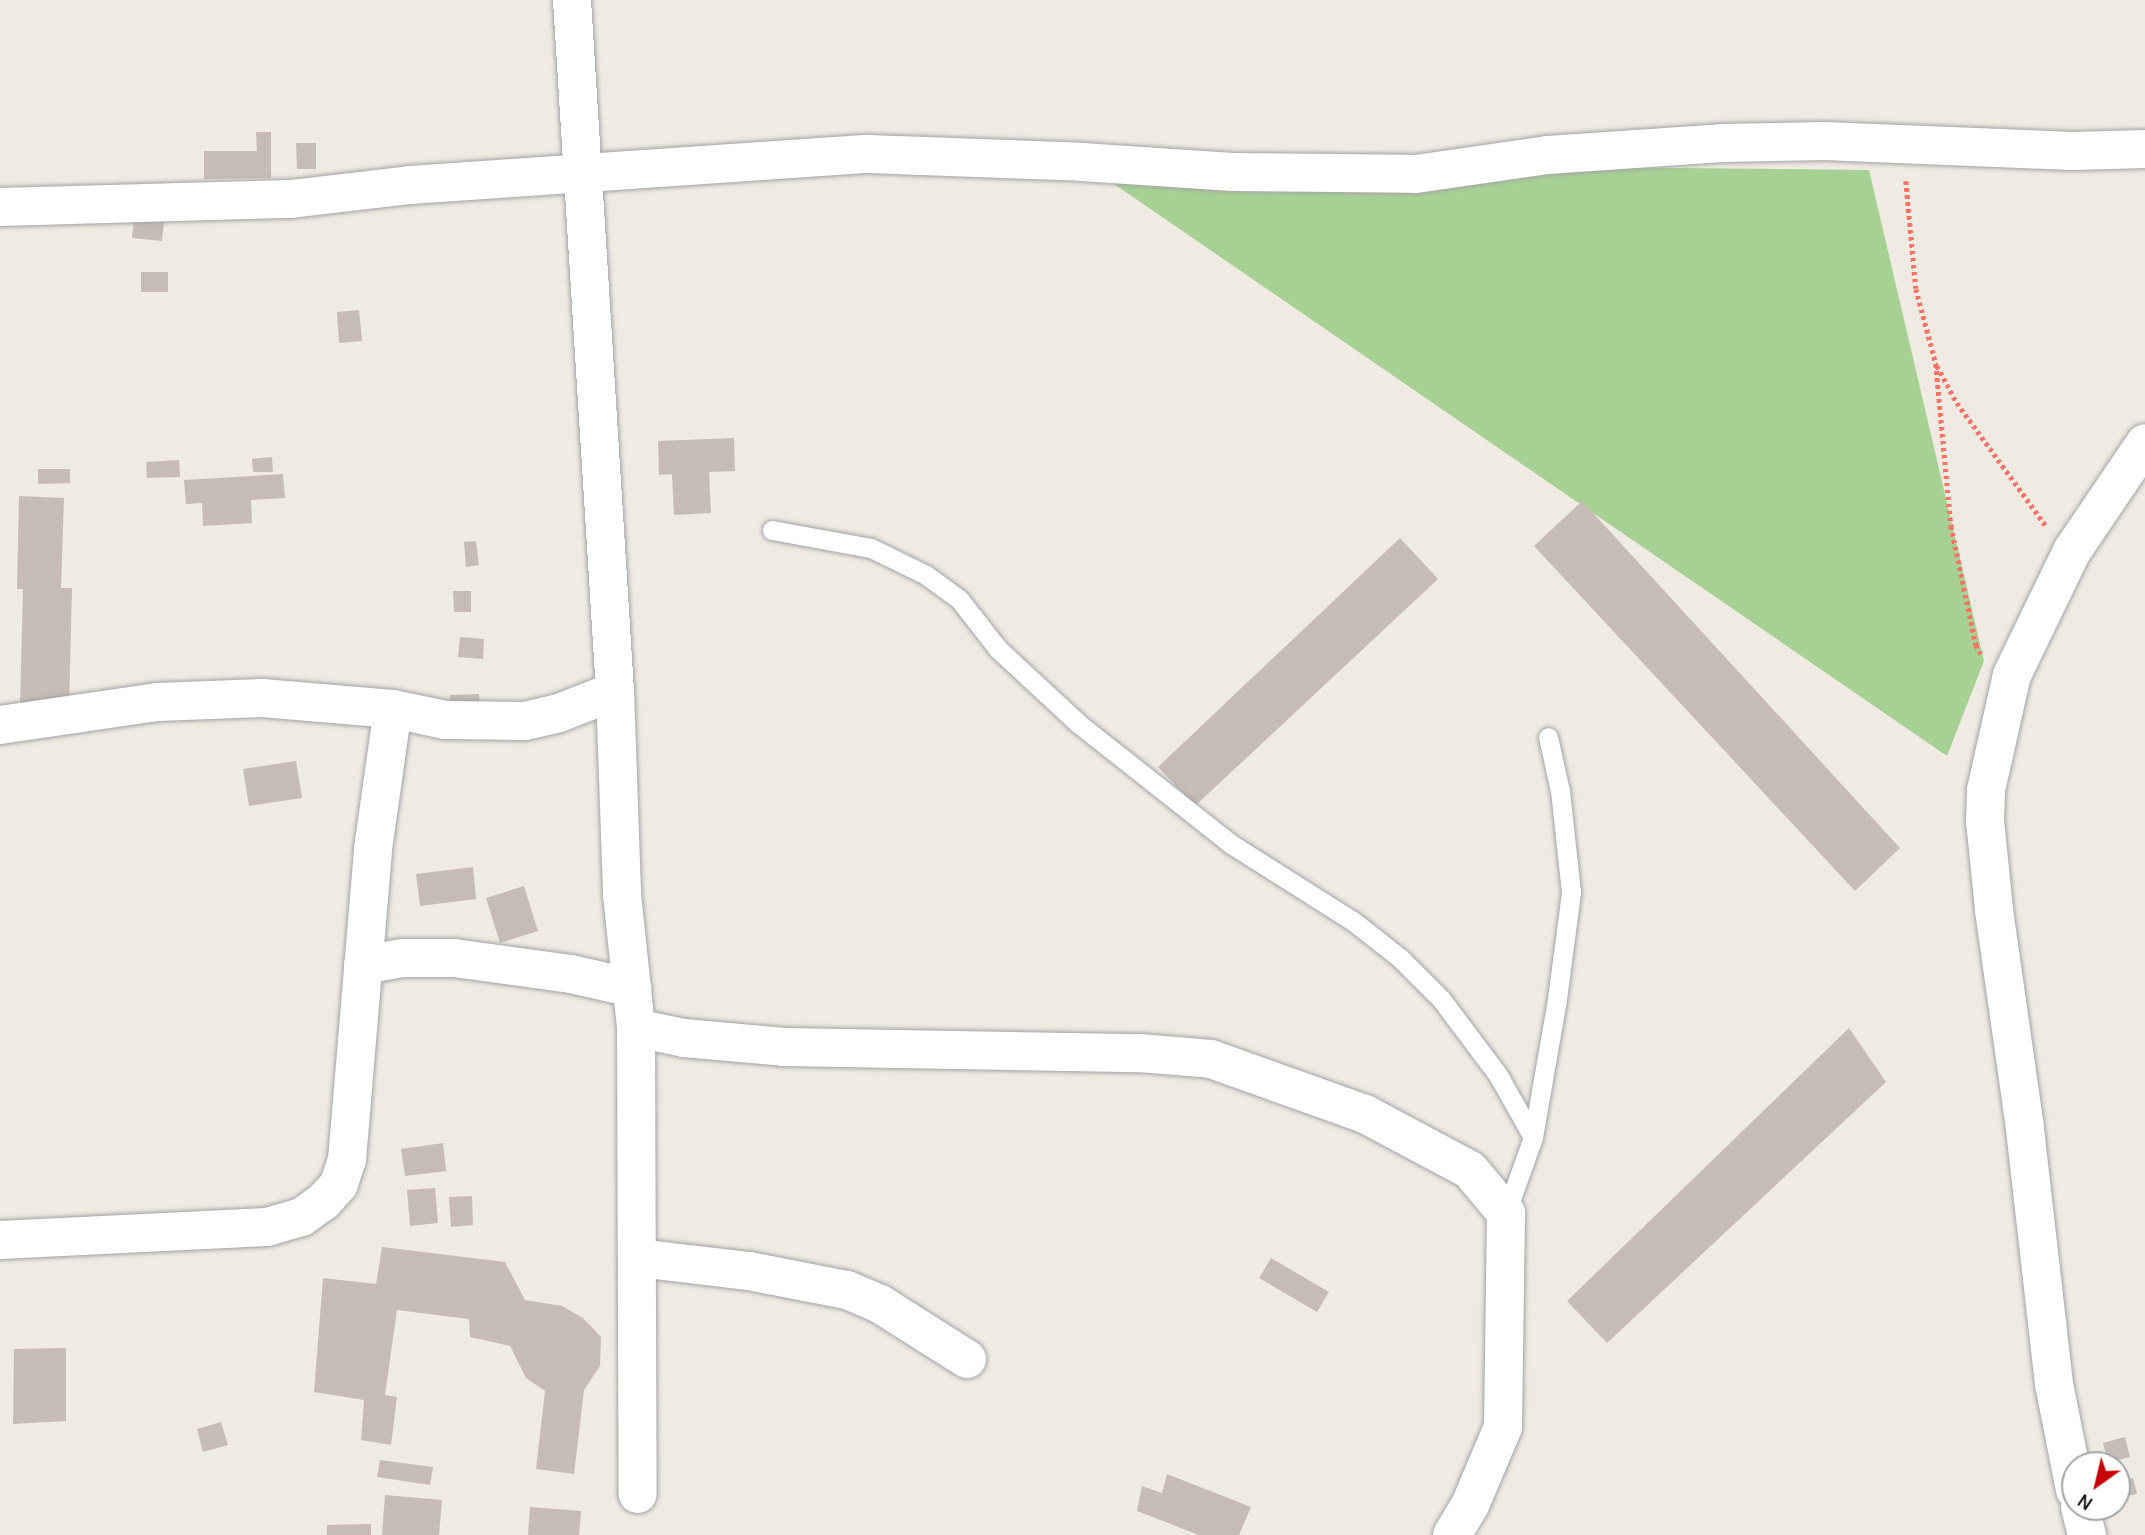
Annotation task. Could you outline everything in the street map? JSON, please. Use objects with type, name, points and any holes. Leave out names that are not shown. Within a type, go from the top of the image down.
[{"type":"street","points":[[572,0],[615,691],[622,894],[636,1028],[638,1494]]},
{"type":"street","points":[[0,207],[291,199],[410,185],[868,154],[1082,162],[1234,172],[1416,174],[1548,155],[1722,143],[1824,141],[2072,151],[2145,149]]},
{"type":"street","points":[[2067,1451],[2054,1384],[2040,1249],[1985,821],[1986,790],[2011,675],[2072,551],[2145,443]]},
{"type":"street","points":[[0,725],[157,702],[262,698],[393,709],[445,720],[525,722],[559,713],[615,691]]},
{"type":"street","points":[[0,1240],[267,1227],[302,1217],[323,1202],[339,1184],[347,1160],[373,849],[393,709]]},
{"type":"street","points":[[363,965],[402,958],[454,958],[571,974],[632,988]]},
{"type":"street","points":[[636,1028],[684,1038],[784,1047],[1128,1053],[1211,1059],[1365,1114],[1470,1170],[1506,1213],[1503,1427],[1470,1505],[1452,1535]]},
{"type":"street","points":[[638,1258],[749,1271],[847,1290],[880,1304],[967,1359]]},
{"type":"lane","points":[[772,530],[871,548],[926,575],[959,599],[998,649],[1079,724],[1231,844],[1353,921],[1400,958],[1449,1010],[1498,1075],[1533,1137]]},
{"type":"lane","points":[[1506,1213],[1533,1137],[1571,892],[1560,791],[1548,737]]},
{"type":"path","points":[[1901,146],[1916,289],[1936,364],[1951,526],[1959,573],[1976,645],[2006,698]]},
{"type":"path","points":[[1936,364],[1957,403],[2031,509],[2072,551]]},
{"type":"green space","points":[[1082,162],[1869,170],[1984,661],[1947,756]]},
{"type":"building","points":[[256,132],[271,132],[271,178],[204,179],[204,151],[257,151]]},
{"type":"building","points":[[296,143],[316,143],[316,169],[297,169]]},
{"type":"building","points":[[135,208],[165,211],[162,241],[132,238]]},
{"type":"building","points":[[141,272],[168,272],[168,292],[141,292]]},
{"type":"building","points":[[359,310],[362,341],[339,343],[337,312]]},
{"type":"building","points":[[734,438],[735,471],[709,472],[711,513],[674,515],[672,474],[659,475],[658,441]]},
{"type":"building","points":[[272,457],[273,472],[253,472],[252,459]]},
{"type":"building","points":[[179,460],[180,477],[147,478],[146,462]]},
{"type":"building","points":[[38,469],[70,469],[70,483],[38,484]]},
{"type":"building","points":[[283,474],[285,498],[251,500],[252,523],[203,526],[202,503],[186,504],[184,480]]},
{"type":"building","points":[[19,496],[64,498],[61,588],[72,588],[69,708],[20,706],[23,589],[17,589]]},
{"type":"building","points":[[1582,501],[1900,848],[1855,891],[1534,546]]},
{"type":"building","points":[[1400,538],[1438,579],[1195,806],[1158,767]]},
{"type":"building","points":[[476,541],[479,565],[466,567],[464,542]]},
{"type":"building","points":[[453,591],[471,591],[471,612],[454,612]]},
{"type":"building","points":[[460,637],[484,639],[483,659],[458,657]]},
{"type":"building","points":[[479,694],[480,715],[450,715],[450,695]]},
{"type":"building","points":[[296,761],[302,798],[249,806],[243,769]]},
{"type":"building","points":[[473,867],[476,899],[420,906],[416,874]]},
{"type":"building","points":[[524,886],[538,931],[500,943],[486,898]]},
{"type":"building","points":[[1849,1028],[1886,1082],[1607,1343],[1567,1301]]},
{"type":"building","points":[[443,1143],[446,1171],[405,1176],[401,1149]]},
{"type":"building","points":[[435,1188],[438,1223],[410,1226],[407,1190]]},
{"type":"building","points":[[472,1196],[473,1225],[451,1227],[449,1197]]},
{"type":"building","points":[[382,1247],[505,1262],[525,1300],[562,1306],[583,1318],[601,1337],[600,1366],[584,1390],[574,1474],[536,1469],[545,1391],[526,1378],[510,1346],[470,1337],[469,1319],[397,1310],[385,1395],[397,1397],[391,1445],[361,1440],[364,1400],[314,1392],[323,1278],[376,1284]]},
{"type":"building","points":[[1271,1258],[1329,1292],[1317,1312],[1259,1278]]},
{"type":"building","points":[[66,1348],[66,1421],[13,1424],[14,1349]]},
{"type":"building","points":[[221,1422],[228,1445],[203,1452],[197,1429]]},
{"type":"building","points":[[2125,1437],[2128,1451],[2105,1451],[2103,1443]]},
{"type":"building","points":[[380,1460],[433,1467],[430,1485],[377,1477]]},
{"type":"building","points":[[1167,1474],[1251,1507],[1239,1535],[1199,1535],[1137,1511],[1142,1486],[1162,1493]]},
{"type":"building","points":[[2131,1478],[2137,1494],[2131,1495]]},
{"type":"building","points":[[385,1495],[442,1500],[439,1535],[382,1535]]},
{"type":"building","points":[[530,1507],[581,1511],[579,1535],[528,1535]]},
{"type":"building","points":[[371,1524],[371,1535],[327,1535],[327,1525]]}]
